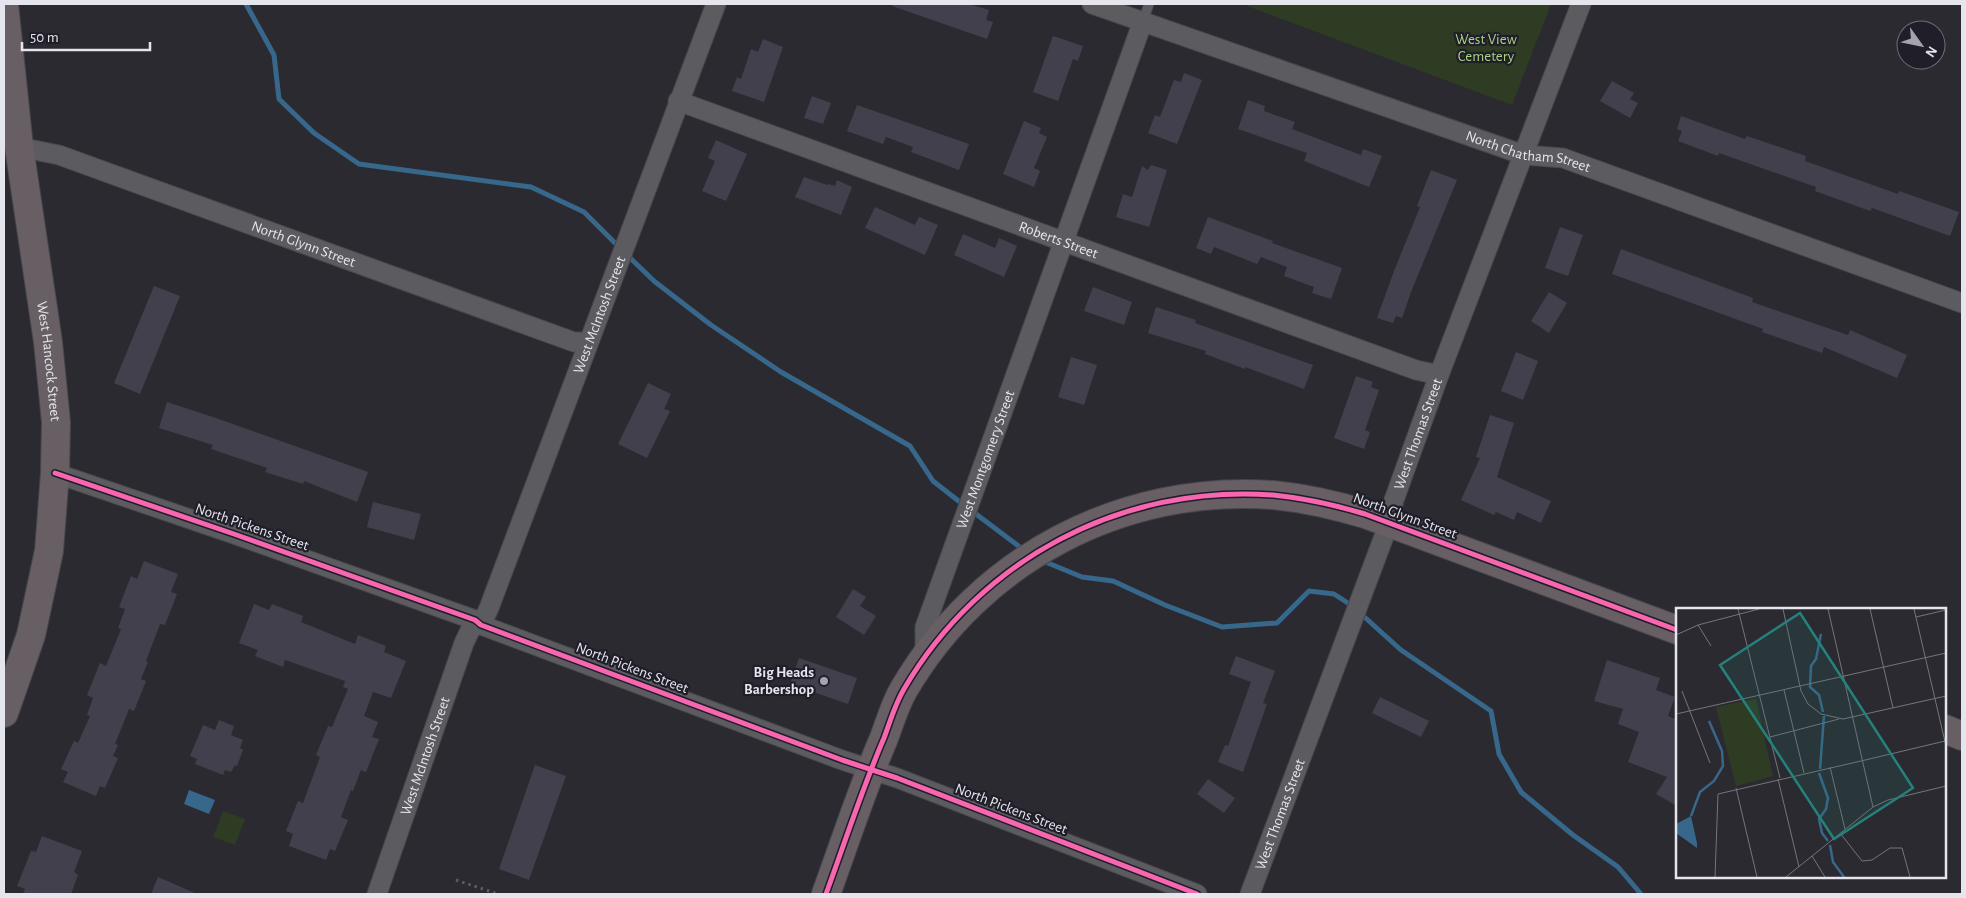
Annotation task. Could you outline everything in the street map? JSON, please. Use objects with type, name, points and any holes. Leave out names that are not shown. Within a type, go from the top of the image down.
[{"type":"main road","name":"West Hancock Street","points":[[4,4],[8,82],[48,342],[56,422],[55,473],[49,551],[31,635],[4,714]]},
{"type":"main road","name":"North Glynn Street","points":[[925,658],[951,624],[968,606],[1008,571],[1055,542],[1100,521],[1123,513],[1183,499],[1251,494],[1317,501],[1358,512],[1676,630]]},
{"type":"main road","points":[[826,894],[870,770],[903,690],[925,658]]},
{"type":"main road","points":[[1946,729],[1962,736]]},
{"type":"street","name":"West McIntosh Street","points":[[377,894],[464,643],[489,608],[716,4]]},
{"type":"street","name":"North Chatham Street","points":[[1092,4],[1146,12],[1524,155],[1563,158],[1962,302]]},
{"type":"street","name":"West Thomas Street","points":[[1250,894],[1389,522],[1394,500],[1439,375],[1582,4]]},
{"type":"street","name":"West Montgomery Street","points":[[925,658],[925,627],[1146,12]]},
{"type":"street","name":"Roberts Street","points":[[678,101],[1416,370],[1439,375]]},
{"type":"street","name":"North Glynn Street","points":[[19,146],[59,155],[574,342],[588,342]]},
{"type":"street","name":"North Pickens Street","points":[[55,473],[234,534],[478,622],[870,770],[898,778],[1197,894]]},
{"type":"path","points":[[456,880],[498,894]]},
{"type":"green space","name":"West View Cemetery","points":[[1242,4],[1551,4],[1512,105]]},
{"type":"green space","points":[[223,811],[245,819],[235,845],[213,837]]},
{"type":"water","points":[[189,790],[215,800],[209,814],[184,804]]},
{"type":"building","points":[[893,4],[969,4],[989,10],[986,20],[993,22],[987,39],[892,6]]},
{"type":"building","points":[[1053,36],[1083,46],[1078,61],[1073,59],[1058,101],[1033,92]]},
{"type":"building","points":[[763,39],[783,47],[764,102],[732,91],[737,77],[741,79],[751,49],[758,52]]},
{"type":"building","points":[[1184,73],[1202,80],[1177,144],[1148,133],[1155,115],[1160,117],[1174,80],[1181,82]]},
{"type":"building","points":[[1612,81],[1634,93],[1630,99],[1638,103],[1630,118],[1600,101]]},
{"type":"building","points":[[812,96],[831,103],[823,124],[804,118]]},
{"type":"building","points":[[1248,100],[1265,106],[1264,111],[1295,122],[1292,129],[1361,155],[1363,149],[1382,156],[1369,187],[1304,161],[1307,153],[1238,129]]},
{"type":"building","points":[[857,105],[969,144],[959,170],[911,152],[913,147],[886,137],[883,144],[847,131]]},
{"type":"building","points":[[1681,116],[1745,139],[1747,136],[1806,156],[1805,161],[1898,194],[1899,191],[1959,212],[1950,236],[1872,208],[1870,211],[1815,191],[1816,187],[1719,153],[1718,156],[1678,141],[1682,131],[1677,129]]},
{"type":"building","points":[[1024,121],[1041,128],[1039,133],[1047,137],[1034,168],[1040,171],[1034,187],[1003,174]]},
{"type":"building","points":[[716,140],[747,154],[726,201],[702,191],[715,161],[708,158]]},
{"type":"building","points":[[1151,165],[1167,170],[1149,227],[1116,217],[1123,194],[1132,197],[1142,166],[1148,170]]},
{"type":"building","points":[[1431,170],[1457,180],[1402,318],[1396,316],[1393,323],[1377,318],[1420,207],[1417,206]]},
{"type":"building","points":[[804,177],[835,186],[837,180],[852,187],[841,215],[795,197]]},
{"type":"building","points":[[875,207],[915,225],[919,217],[938,225],[925,255],[865,228]]},
{"type":"building","points":[[1208,217],[1273,241],[1272,243],[1342,268],[1331,299],[1312,293],[1314,287],[1284,276],[1287,267],[1261,257],[1257,264],[1214,247],[1211,254],[1196,248]]},
{"type":"building","points":[[1560,227],[1583,235],[1568,276],[1545,268]]},
{"type":"building","points":[[963,234],[995,248],[999,238],[1017,246],[1004,277],[954,255]]},
{"type":"building","points":[[1621,249],[1753,298],[1752,302],[1848,335],[1850,330],[1907,355],[1897,378],[1824,347],[1822,353],[1762,332],[1763,329],[1612,274]]},
{"type":"building","points":[[154,286],[180,296],[140,394],[114,383]]},
{"type":"building","points":[[1093,287],[1132,302],[1124,325],[1084,311]]},
{"type":"building","points":[[1549,292],[1567,303],[1549,333],[1531,321]]},
{"type":"building","points":[[1156,307],[1196,320],[1195,323],[1313,365],[1304,389],[1205,354],[1206,351],[1148,333]]},
{"type":"building","points":[[1516,352],[1538,361],[1523,400],[1501,391]]},
{"type":"building","points":[[1071,357],[1097,365],[1084,405],[1058,397]]},
{"type":"building","points":[[1356,376],[1373,382],[1371,387],[1379,390],[1365,430],[1370,432],[1364,449],[1334,438]]},
{"type":"building","points":[[648,383],[671,394],[664,409],[670,411],[647,458],[618,444]]},
{"type":"building","points":[[167,402],[368,472],[357,502],[304,481],[303,484],[265,472],[267,468],[211,449],[213,445],[159,428]]},
{"type":"building","points":[[1490,415],[1514,423],[1497,477],[1551,501],[1541,523],[1517,512],[1514,520],[1496,512],[1494,515],[1461,500],[1480,458],[1476,457]]},
{"type":"building","points":[[373,502],[421,514],[414,540],[367,527]]},
{"type":"building","points":[[144,561],[178,574],[171,592],[177,594],[165,625],[160,624],[146,661],[148,662],[141,679],[146,681],[134,711],[129,709],[115,744],[118,745],[113,756],[118,758],[105,788],[100,786],[96,796],[63,782],[68,772],[61,769],[74,741],[78,743],[90,716],[87,715],[93,698],[87,695],[100,663],[106,666],[121,629],[118,628],[125,609],[119,607],[131,576],[137,579]]},
{"type":"building","points":[[853,589],[866,597],[860,606],[876,616],[864,635],[836,617]]},
{"type":"building","points":[[254,604],[269,610],[272,604],[303,616],[301,622],[355,644],[358,635],[386,646],[384,652],[406,661],[391,698],[373,692],[364,716],[378,722],[372,737],[379,739],[366,772],[361,770],[353,791],[351,790],[341,817],[348,820],[335,851],[330,849],[326,860],[289,846],[293,834],[286,831],[298,801],[303,803],[320,757],[316,755],[328,726],[332,727],[348,689],[343,687],[345,681],[285,660],[283,667],[255,656],[258,650],[239,643]]},
{"type":"building","points":[[1236,656],[1275,671],[1263,703],[1267,704],[1243,772],[1218,762],[1225,745],[1228,746],[1251,682],[1229,674]]},
{"type":"building","name":"Big Heads Barbershop","points":[[799,658],[857,678],[848,704],[790,684]]},
{"type":"building","points":[[1607,660],[1660,678],[1656,690],[1675,697],[1668,716],[1676,720],[1676,805],[1656,794],[1667,777],[1628,762],[1639,732],[1618,724],[1623,709],[1594,701]]},
{"type":"building","points":[[1380,697],[1429,721],[1421,737],[1372,713]]},
{"type":"building","points":[[219,720],[234,726],[231,735],[243,740],[240,748],[243,750],[237,766],[235,765],[231,772],[225,770],[223,775],[195,764],[197,759],[190,756],[203,725],[215,730]]},
{"type":"building","points":[[535,765],[566,776],[529,880],[499,869]]},
{"type":"building","points":[[1208,779],[1235,798],[1224,813],[1197,794]]},
{"type":"building","points":[[42,836],[82,851],[74,872],[78,875],[71,894],[23,894],[25,889],[17,886],[31,851],[36,852]]},
{"type":"building","points":[[158,877],[197,894],[151,894]]},
{"type":"waterway","points":[[246,4],[274,55],[279,99],[314,133],[359,164],[531,187],[584,212],[620,248]]},
{"type":"waterway","points":[[626,254],[654,281],[711,325],[781,372],[910,446],[933,481],[965,506]]},
{"type":"waterway","points":[[972,511],[1025,551]]},
{"type":"waterway","points":[[1043,561],[1082,577],[1113,581],[1165,605],[1222,627],[1277,623],[1309,591],[1334,594],[1354,607]]},
{"type":"waterway","points":[[1360,613],[1401,650],[1491,711],[1499,754],[1521,792],[1573,835],[1618,867],[1641,894]]},
{"type":"cycle path","points":[[55,473],[234,534],[475,620],[481,625],[842,760],[897,778],[1197,894]]},
{"type":"cycle path","points":[[826,894],[898,701],[935,643],[972,602],[1014,568],[1060,539],[1110,517],[1162,502],[1217,495],[1273,495],[1319,502],[1365,514],[1676,630]]},
{"type":"place","name":"Big Heads Barbershop","points":[[824,681]]}]
